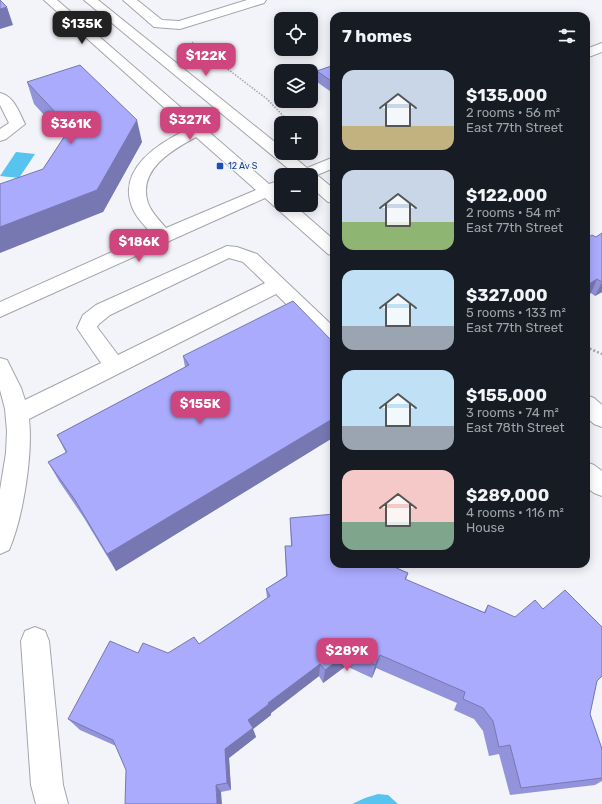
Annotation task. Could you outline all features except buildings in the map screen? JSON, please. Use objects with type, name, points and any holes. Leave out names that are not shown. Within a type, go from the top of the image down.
[{"type":"street","points":[[0,310],[163,236],[274,188],[198,130],[50,0]]},
{"type":"street","points":[[90,0],[296,168]]},
{"type":"street","points":[[129,0],[159,24],[180,25],[260,0]]},
{"type":"street","points":[[590,52],[602,47]]},
{"type":"street","points":[[0,97],[8,105],[17,124],[0,136]]},
{"type":"street","points":[[163,236],[143,211],[139,202],[139,180],[145,168],[153,158],[180,139],[198,130]]},
{"type":"street","points":[[318,169],[330,164]]},
{"type":"street","points":[[318,185],[330,195]]},
{"type":"street","points":[[292,212],[330,246]]},
{"type":"street","points":[[114,366],[87,328],[90,320],[103,310],[227,252],[237,253],[250,258],[330,335]]},
{"type":"street","points":[[18,414],[278,285]]},
{"type":"street","points":[[0,366],[12,392],[18,414],[19,442],[16,472],[0,542]]},
{"type":"street","points":[[590,408],[602,418]]},
{"type":"street","points":[[590,476],[602,486]]},
{"type":"street","points":[[35,641],[47,785],[52,804]]},
{"type":"path","points":[[180,25],[180,34],[267,99],[283,116]]},
{"type":"path","points":[[590,349],[602,354]]},
{"type":"water","points":[[16,152],[35,154],[19,178],[0,176]]},
{"type":"water","points":[[378,794],[388,795],[398,804],[352,804],[365,798]]},
{"type":"place","name":"12 Av S","points":[[220,166]]}]
